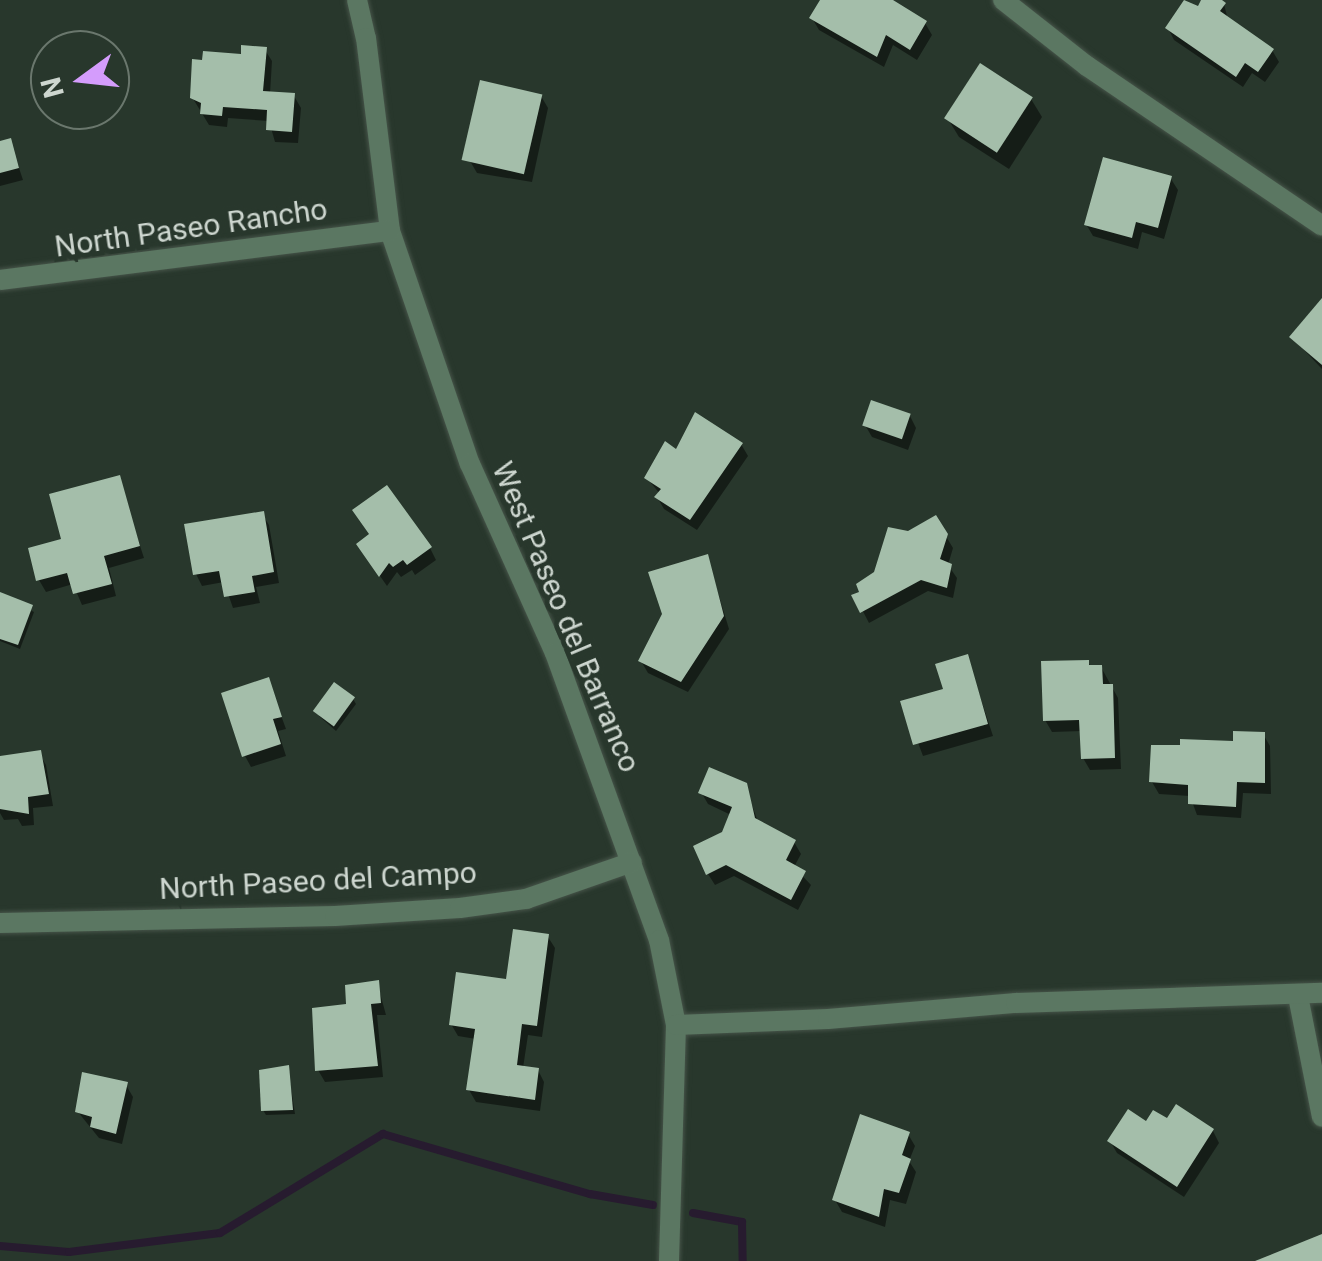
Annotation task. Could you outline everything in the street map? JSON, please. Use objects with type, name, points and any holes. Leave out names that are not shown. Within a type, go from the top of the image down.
[{"type":"street","name":"West Paseo del Barranco","points":[[357,0],[366,38],[390,232],[470,464],[555,653],[659,940],[676,1025],[669,1261]]},
{"type":"street","points":[[1003,0],[1087,66],[1322,226]]},
{"type":"street","name":"North Paseo Rancho","points":[[0,280],[390,232]]},
{"type":"street","name":"North Paseo del Campo","points":[[0,923],[334,916],[460,908],[526,898],[632,862]]},
{"type":"street","points":[[676,1025],[828,1019],[1016,1003],[1322,993]]},
{"type":"street","points":[[1298,996],[1322,1117]]},
{"type":"building","points":[[820,0],[893,0],[927,21],[910,50],[886,35],[877,57],[809,18]]},
{"type":"building","points":[[1184,0],[1198,6],[1201,0],[1222,0],[1226,3],[1220,11],[1274,49],[1258,72],[1245,63],[1236,77],[1165,28]]},
{"type":"building","points":[[241,45],[267,47],[263,91],[295,93],[292,132],[266,130],[267,110],[223,107],[222,116],[200,114],[201,103],[190,98],[192,59],[202,60],[203,51],[241,54]]},
{"type":"building","points":[[980,63],[1033,97],[997,153],[944,118]]},
{"type":"building","points":[[480,80],[542,94],[524,174],[462,160]]},
{"type":"building","points":[[11,138],[19,168],[0,173],[0,141]]},
{"type":"building","points":[[1103,157],[1172,176],[1158,228],[1136,222],[1132,238],[1084,225]]},
{"type":"building","points":[[1322,298],[1322,365],[1289,337]]},
{"type":"building","points":[[871,400],[911,414],[902,439],[862,426]]},
{"type":"building","points":[[695,412],[743,443],[690,520],[654,497],[661,489],[644,478],[665,441],[676,449]]},
{"type":"building","points":[[120,475],[140,546],[104,556],[112,584],[73,594],[67,573],[36,581],[28,548],[61,539],[49,494]]},
{"type":"building","points":[[387,485],[432,547],[407,565],[403,560],[393,567],[389,563],[379,577],[356,544],[369,534],[352,510]]},
{"type":"building","points":[[264,511],[274,572],[252,576],[255,592],[224,597],[219,571],[193,575],[184,524]]},
{"type":"building","points":[[936,515],[948,534],[940,559],[952,564],[947,588],[921,580],[860,613],[851,595],[859,592],[856,584],[874,572],[888,527],[908,531]]},
{"type":"building","points":[[708,554],[724,616],[681,682],[638,661],[662,614],[648,572]]},
{"type":"building","points":[[0,592],[33,605],[18,645],[0,639]]},
{"type":"building","points":[[968,654],[988,724],[913,745],[900,701],[943,689],[935,664]]},
{"type":"building","points":[[1089,660],[1089,665],[1102,665],[1103,684],[1113,684],[1115,758],[1081,759],[1079,720],[1043,721],[1041,661]]},
{"type":"building","points":[[269,677],[282,717],[273,719],[281,744],[242,757],[221,693]]},
{"type":"building","points":[[334,682],[355,697],[334,726],[313,711]]},
{"type":"building","points":[[1233,731],[1265,732],[1265,783],[1237,782],[1236,807],[1188,804],[1188,785],[1149,782],[1151,745],[1180,745],[1180,739],[1233,741]]},
{"type":"building","points":[[41,750],[49,794],[28,797],[29,814],[0,809],[0,756]]},
{"type":"building","points":[[709,767],[747,783],[755,818],[796,840],[786,860],[806,871],[791,900],[726,865],[706,875],[693,846],[722,832],[732,807],[698,793]]},
{"type":"building","points":[[513,929],[549,934],[537,1026],[522,1024],[517,1065],[539,1068],[535,1100],[466,1090],[475,1029],[449,1025],[456,972],[506,979]]},
{"type":"building","points":[[379,980],[381,1003],[371,1004],[378,1066],[315,1071],[312,1008],[346,1004],[345,985]]},
{"type":"building","points":[[289,1065],[293,1110],[261,1111],[259,1070]]},
{"type":"building","points":[[82,1072],[128,1082],[116,1134],[90,1127],[92,1117],[75,1112]]},
{"type":"building","points":[[1176,1104],[1214,1129],[1177,1187],[1107,1141],[1128,1109],[1146,1121],[1153,1110],[1167,1118]]},
{"type":"building","points":[[860,1114],[910,1132],[902,1155],[911,1159],[899,1193],[884,1189],[879,1217],[832,1200]]},
{"type":"building","points":[[1322,1234],[1322,1261],[1255,1261]]},
{"type":"waterway","points":[[0,1246],[69,1252],[220,1233],[383,1134],[590,1194],[653,1205]]},
{"type":"waterway","points":[[693,1213],[742,1222],[743,1261]]}]
